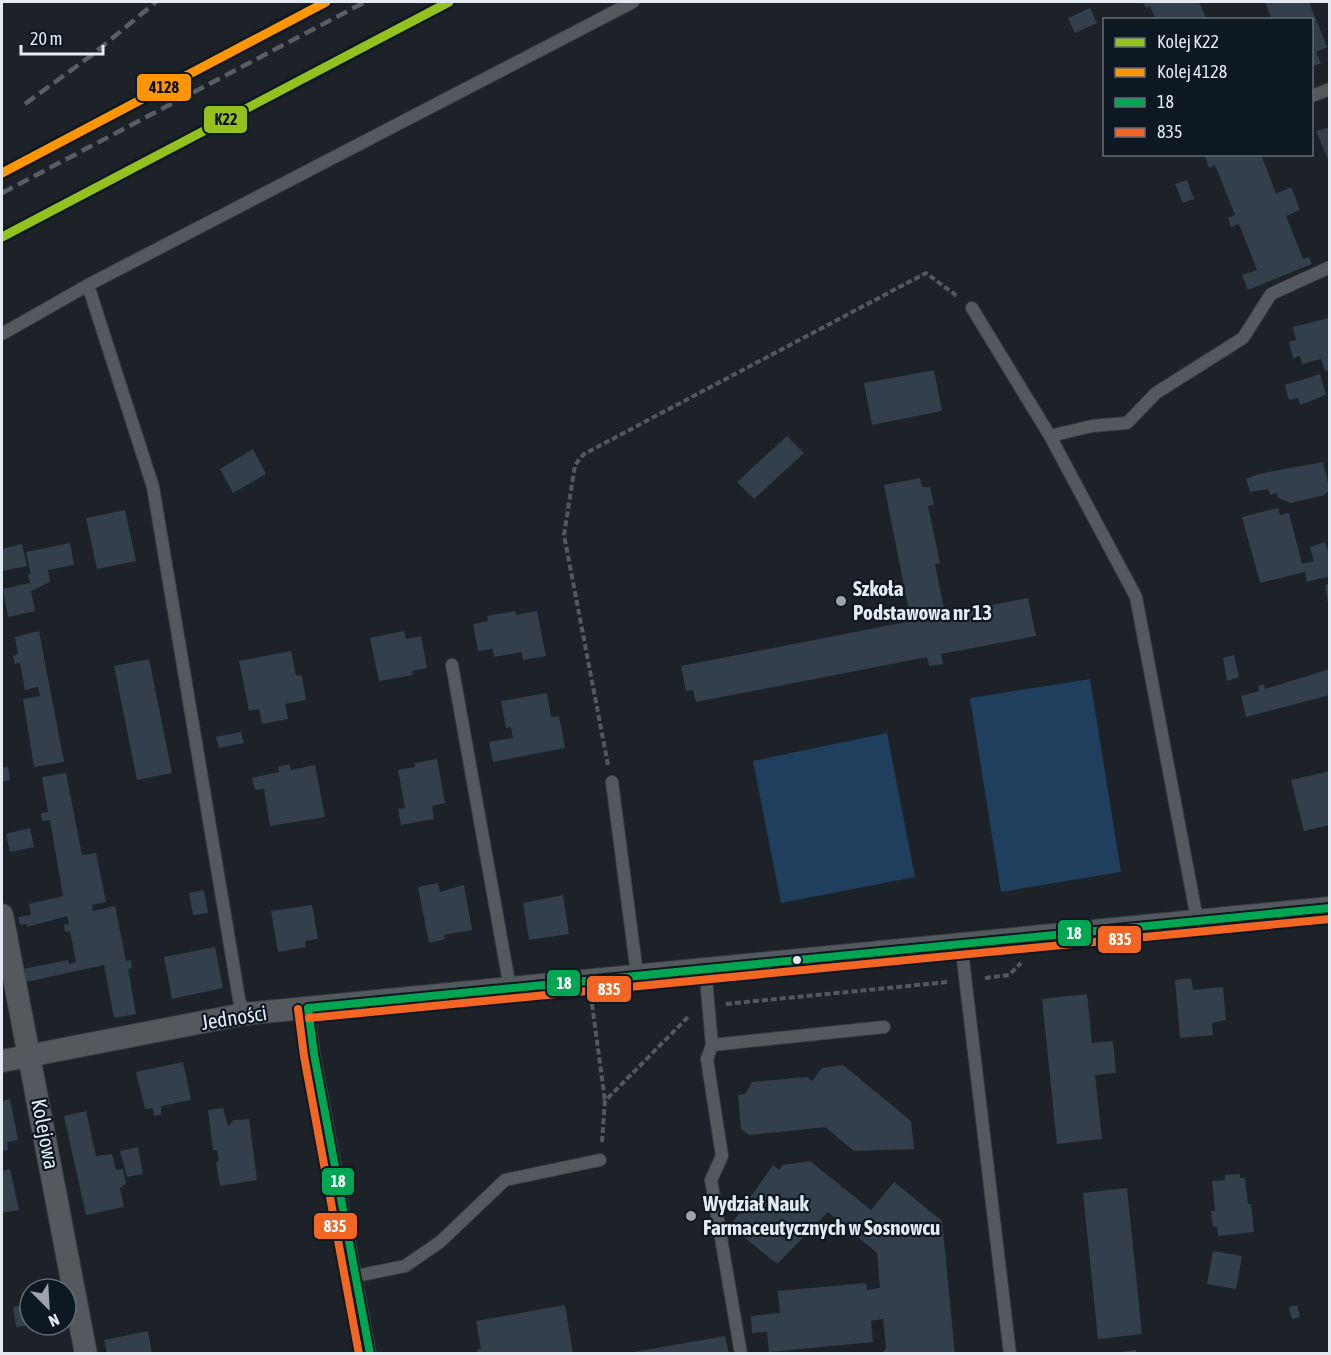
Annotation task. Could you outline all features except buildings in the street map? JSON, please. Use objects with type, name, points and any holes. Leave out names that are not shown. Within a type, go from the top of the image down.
[{"type":"street","name":"Jedności","points":[[2,1060],[244,1014],[1197,919],[1329,908]]},
{"type":"street","name":"Kolejowa","points":[[2,915],[86,1353]]},
{"type":"lane","points":[[2,334],[88,285],[633,2]]},
{"type":"lane","points":[[1313,95],[1329,89]]},
{"type":"lane","points":[[1050,436],[1092,426],[1127,423],[1156,393],[1244,338],[1271,294],[1329,267]]},
{"type":"lane","points":[[88,285],[153,487],[239,999],[244,1014]]},
{"type":"lane","points":[[972,308],[1050,436],[1136,597],[1197,919]]},
{"type":"lane","points":[[452,665],[510,988]]},
{"type":"lane","points":[[612,782],[637,974]]},
{"type":"lane","points":[[961,943],[1010,1353]]},
{"type":"lane","points":[[705,968],[712,1045],[707,1059],[722,1156],[711,1180],[741,1353]]},
{"type":"lane","points":[[308,1008],[314,1054],[370,1353]]},
{"type":"lane","points":[[712,1045],[884,1027]]},
{"type":"lane","points":[[356,1276],[405,1266],[440,1242],[505,1180],[600,1160]]},
{"type":"path","points":[[612,782],[564,535],[575,465],[584,454],[926,273],[972,308]]},
{"type":"path","points":[[605,1101],[698,1007],[1010,975],[1025,958]]},
{"type":"path","points":[[591,996],[605,1101],[600,1160]]},
{"type":"shaded area","points":[[1090,679],[1121,872],[1001,892],[970,698]]},
{"type":"shaded area","points":[[887,733],[915,877],[781,903],[753,761]]},
{"type":"railway","points":[[25,104],[92,55],[156,2]]},
{"type":"railway","points":[[2,193],[365,2]]},
{"type":"rail line","name":"4128","points":[[2,173],[326,2]]},
{"type":"rail line","name":"K22","points":[[2,237],[449,2]]},
{"type":"transit line","name":"18","points":[[308,1008],[1330,908]]},
{"type":"transit line","name":"835","points":[[309,1018],[1330,919]]},
{"type":"transit line","name":"18","points":[[308,1008],[314,1054],[370,1354]]},
{"type":"transit line","name":"835","points":[[298,1009],[304,1056],[359,1354]]},
{"type":"place","name":"Szkoła Podstawowa nr 13","points":[[841,601]]},
{"type":"place","name":"Wydział Nauk Farmaceutycznych w Sosnowcu","points":[[691,1216]]}]
